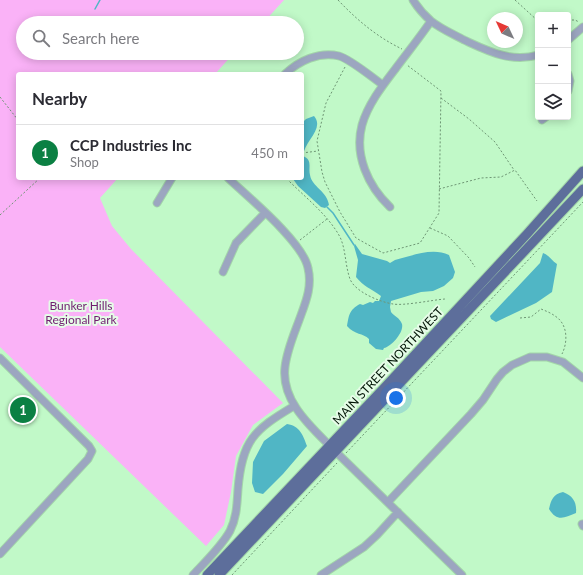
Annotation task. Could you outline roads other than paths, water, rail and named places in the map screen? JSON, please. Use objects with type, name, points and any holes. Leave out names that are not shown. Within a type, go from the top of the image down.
[{"type":"main road","name":"MAIN STREET NORTHWEST","points":[[207,575],[336,452],[583,171]]},
{"type":"main road","name":"MAIN STREET NORTHWEST","points":[[219,575],[583,190]]},
{"type":"street","points":[[413,0],[431,21],[490,53],[512,58],[535,56]]},
{"type":"street","points":[[390,207],[382,200],[367,175],[360,157],[362,125],[372,103],[383,85],[431,21]]},
{"type":"street","points":[[571,37],[581,25]]},
{"type":"street","points":[[288,72],[304,61],[316,56],[329,55],[340,57],[348,61],[383,85]]},
{"type":"street","points":[[157,203],[171,180]]},
{"type":"street","points":[[230,180],[284,231],[300,251],[308,267],[310,290],[289,348],[285,368],[286,385],[294,406],[304,419],[336,452],[388,502],[458,574]]},
{"type":"street","points":[[223,272],[236,243],[265,213]]},
{"type":"street","points":[[388,502],[471,414],[483,400],[496,379],[512,365],[530,357],[547,357],[563,362],[583,378]]},
{"type":"street","points":[[0,358],[89,446],[92,451],[88,459],[0,554]]},
{"type":"street","points":[[193,575],[223,542],[230,530],[236,514],[241,466],[248,446],[256,433],[265,424],[294,406]]},
{"type":"street","points":[[321,575],[364,547],[398,512]]},
{"type":"water","points":[[314,116],[317,121],[317,126],[304,151],[304,121]]},
{"type":"water","points":[[304,157],[310,164],[311,179],[328,200],[329,205],[325,208],[321,207],[298,186],[294,180],[304,180]]},
{"type":"water","points":[[355,244],[362,254],[390,263],[395,260],[422,253],[442,253],[449,255],[455,272],[453,278],[444,286],[433,291],[421,292],[391,301],[391,312],[400,320],[402,327],[397,338],[383,350],[376,349],[369,343],[369,339],[367,337],[353,331],[347,326],[349,316],[354,308],[360,304],[363,305],[370,302],[373,303],[375,301],[379,301],[381,296],[356,277],[358,260],[354,246]]},
{"type":"water","points":[[543,253],[557,264],[552,292],[536,303],[496,322],[491,319],[490,316],[540,263]]},
{"type":"water","points":[[287,424],[298,429],[307,446],[283,474],[263,494],[255,492],[252,483],[253,462],[264,441]]},
{"type":"water","points":[[563,492],[574,500],[576,513],[561,518],[555,516],[549,509],[553,498],[557,494]]},
{"type":"waterway","points":[[95,9],[100,0]]},
{"type":"waterway","points":[[327,207],[333,213],[354,245]]},
{"type":"place","name":"CCP Industries Inc","points":[[23,410]]},
{"type":"park label","name":"Bunker Hills Regional Park","points":[[81,313]]}]
